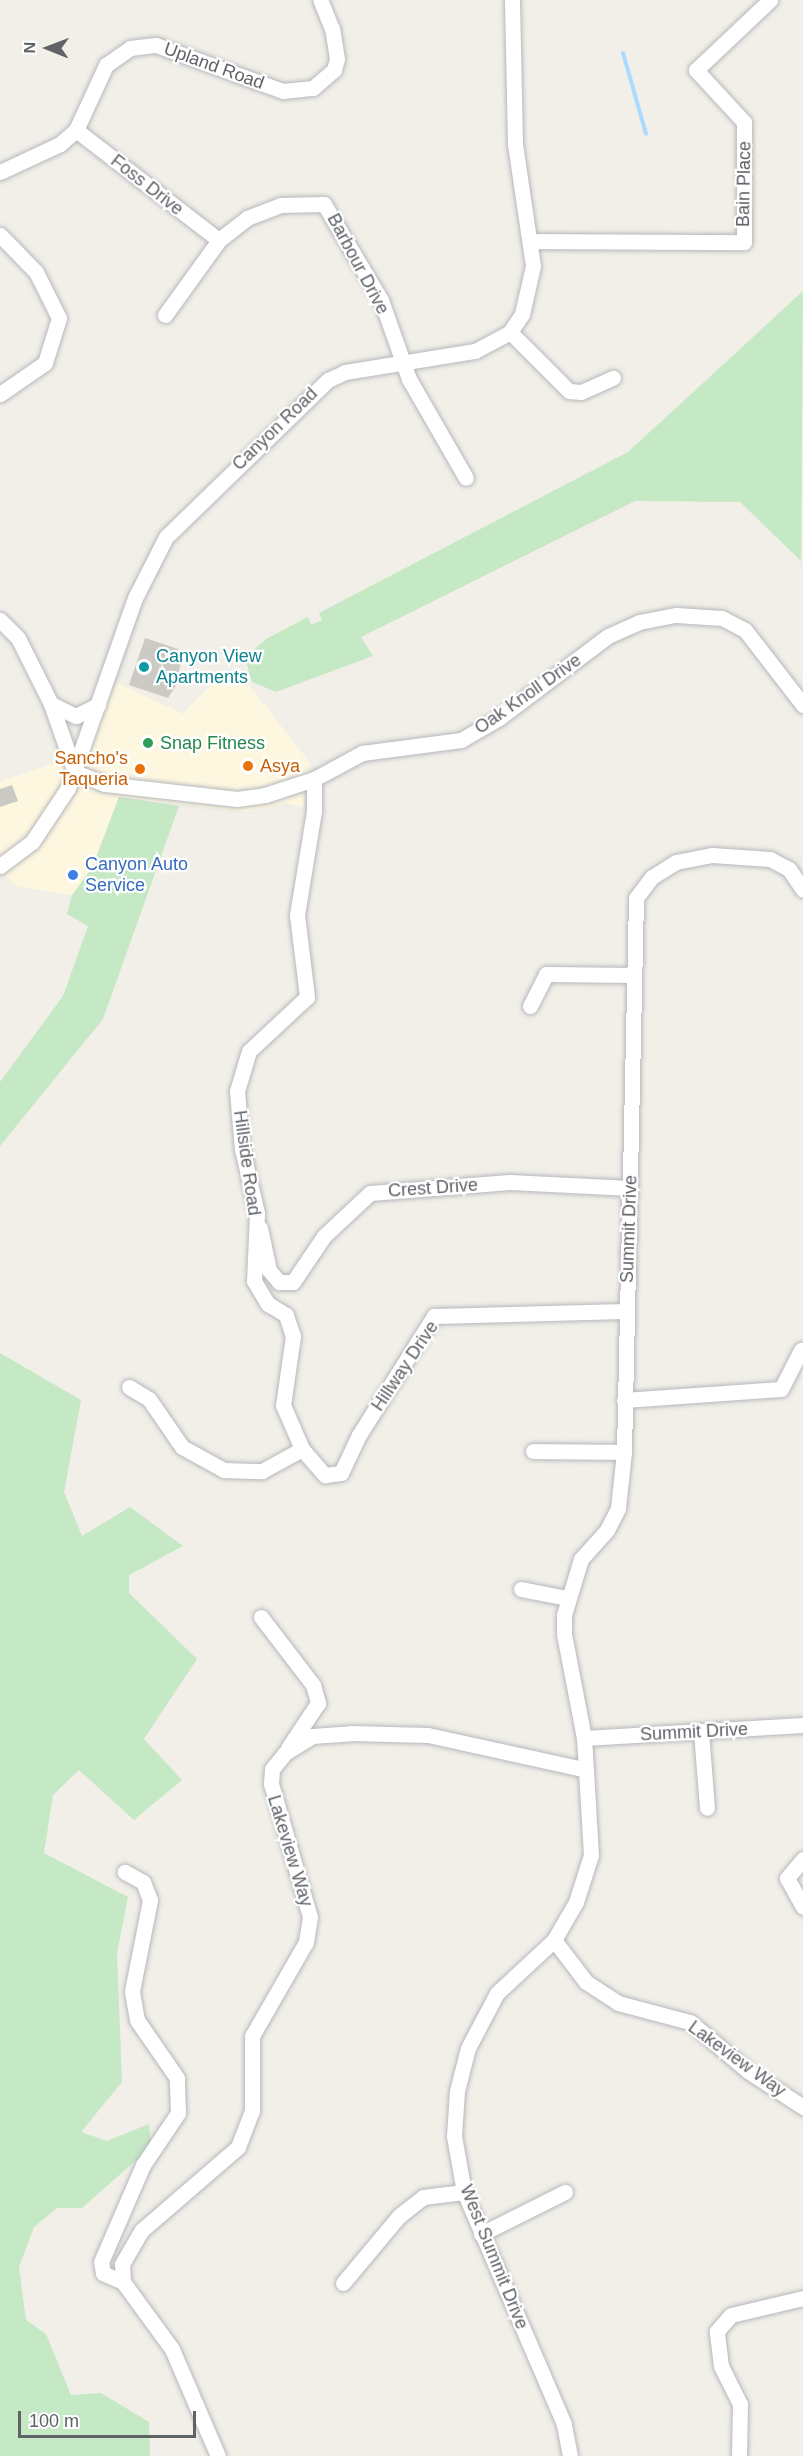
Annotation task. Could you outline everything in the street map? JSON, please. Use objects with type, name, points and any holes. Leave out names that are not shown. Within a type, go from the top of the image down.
[{"type":"street","name":"Upland Road","points":[[0,172],[50,149],[76,130],[106,65],[120,52],[144,44],[283,91],[314,88],[334,70],[337,60],[332,29],[320,0]]},
{"type":"street","points":[[512,0],[516,144],[532,241],[531,291],[510,332],[569,391],[581,392],[613,378]]},
{"type":"street","name":"Bain Place","points":[[532,241],[744,242],[744,122],[696,70],[770,0]]},
{"type":"street","name":"Foss Drive","points":[[76,130],[219,240]]},
{"type":"street","name":"Barbour Drive","points":[[165,315],[219,240],[247,218],[280,205],[324,204],[381,300],[404,363],[466,478]]},
{"type":"street","points":[[0,235],[36,272],[59,318],[45,363],[0,394]]},
{"type":"street","name":"Canyon Road","points":[[0,866],[16,857],[46,825],[75,772],[135,598],[165,537],[312,392],[345,372],[475,351],[510,332]]},
{"type":"street","name":"Oak Knoll Drive","points":[[75,772],[105,784],[237,799],[265,795],[314,779],[362,753],[461,740],[499,718],[608,636],[639,622],[676,615],[722,618],[745,630],[803,705]]},
{"type":"street","points":[[0,620],[18,638],[51,704],[75,772]]},
{"type":"street","points":[[51,704],[76,716],[99,705]]},
{"type":"street","name":"Hillside Road","points":[[302,1449],[283,1404],[293,1336],[286,1315],[268,1304],[254,1281],[257,1213],[242,1149],[237,1091],[249,1052],[307,998],[297,915],[314,811],[314,779]]},
{"type":"street","name":"Summit Drive","points":[[582,1769],[584,1738],[564,1634],[567,1598],[581,1559],[615,1516],[624,1452],[636,898],[652,876],[676,862],[712,855],[770,859],[789,869],[803,890]]},
{"type":"street","points":[[530,1006],[546,974],[633,975]]},
{"type":"street","name":"Crest Drive","points":[[257,1213],[269,1270],[279,1282],[293,1282],[324,1236],[370,1193],[510,1182],[630,1188]]},
{"type":"street","name":"Hillway Drive","points":[[302,1449],[326,1475],[341,1473],[359,1435],[434,1316],[626,1311]]},
{"type":"street","points":[[624,1400],[781,1389],[801,1350]]},
{"type":"street","points":[[129,1387],[149,1399],[182,1447],[224,1470],[262,1472],[302,1449]]},
{"type":"street","points":[[533,1451],[624,1452]]},
{"type":"street","points":[[521,1589],[567,1598]]},
{"type":"street","points":[[261,1617],[313,1685],[318,1702],[285,1753]]},
{"type":"street","name":"Summit Drive","points":[[584,1738],[803,1725]]},
{"type":"street","points":[[701,1732],[707,1808]]},
{"type":"street","name":"Lakeview Way","points":[[123,2282],[122,2265],[141,2230],[238,2147],[252,2111],[252,2036],[306,1942],[310,1917],[271,1784],[272,1769],[285,1753],[312,1736],[428,1735],[582,1769]]},
{"type":"street","name":"West Summit Drive","points":[[570,2456],[564,2424],[464,2192],[454,2136],[457,2091],[468,2049],[497,1993],[554,1940],[576,1902],[591,1855],[582,1769]]},
{"type":"street","points":[[803,1859],[787,1878],[803,1906]]},
{"type":"street","points":[[125,1872],[143,1882],[150,1900],[132,1991],[137,2020],[177,2078],[178,2114],[143,2165],[101,2262],[103,2273],[123,2282],[172,2349],[218,2456]]},
{"type":"street","name":"Lakeview Way","points":[[554,1940],[586,1982],[618,2003],[690,2022],[748,2071],[803,2106]]},
{"type":"street","points":[[343,2283],[399,2216],[423,2197],[464,2192]]},
{"type":"street","points":[[481,2234],[565,2192]]},
{"type":"street","points":[[739,2456],[740,2404],[721,2366],[717,2331],[731,2315],[803,2298]]},
{"type":"shaded area","points":[[242,676],[310,763],[303,807],[287,803],[245,812],[119,797],[92,868],[72,895],[18,887],[0,871],[0,782],[57,762],[117,683],[183,714],[219,677]]},
{"type":"green space","points":[[803,291],[801,561],[740,502],[635,501],[361,637],[373,656],[276,692],[252,682],[245,658],[266,639],[308,617],[311,625],[322,620],[319,613],[628,452]]},
{"type":"green space","points":[[119,797],[179,806],[103,1019],[0,1146],[0,1082],[63,996],[88,926],[67,914],[72,895],[92,868]]},
{"type":"green space","points":[[0,1353],[81,1400],[64,1492],[82,1536],[130,1507],[183,1546],[129,1575],[129,1593],[197,1659],[144,1739],[182,1780],[134,1820],[79,1770],[53,1795],[44,1853],[128,1897],[117,1953],[122,2082],[81,2132],[107,2141],[149,2124],[151,2147],[82,2208],[57,2208],[34,2227],[19,2267],[26,2320],[46,2334],[71,2395],[101,2393],[149,2422],[150,2456],[0,2456]]},
{"type":"building","name":"Canyon View Apartments","points":[[145,638],[184,651],[175,687],[168,698],[129,685]]},
{"type":"building","points":[[12,785],[18,801],[0,807],[0,789]]},
{"type":"waterway","points":[[623,53],[646,134]]},
{"type":"place","name":"Canyon View Apartments","points":[[144,667]]},
{"type":"place","name":"Snap Fitness","points":[[148,743]]},
{"type":"place","name":"Asya","points":[[248,766]]},
{"type":"place","name":"Sancho's Taqueria","points":[[140,769]]},
{"type":"place","name":"Canyon Auto Service","points":[[73,875]]}]
